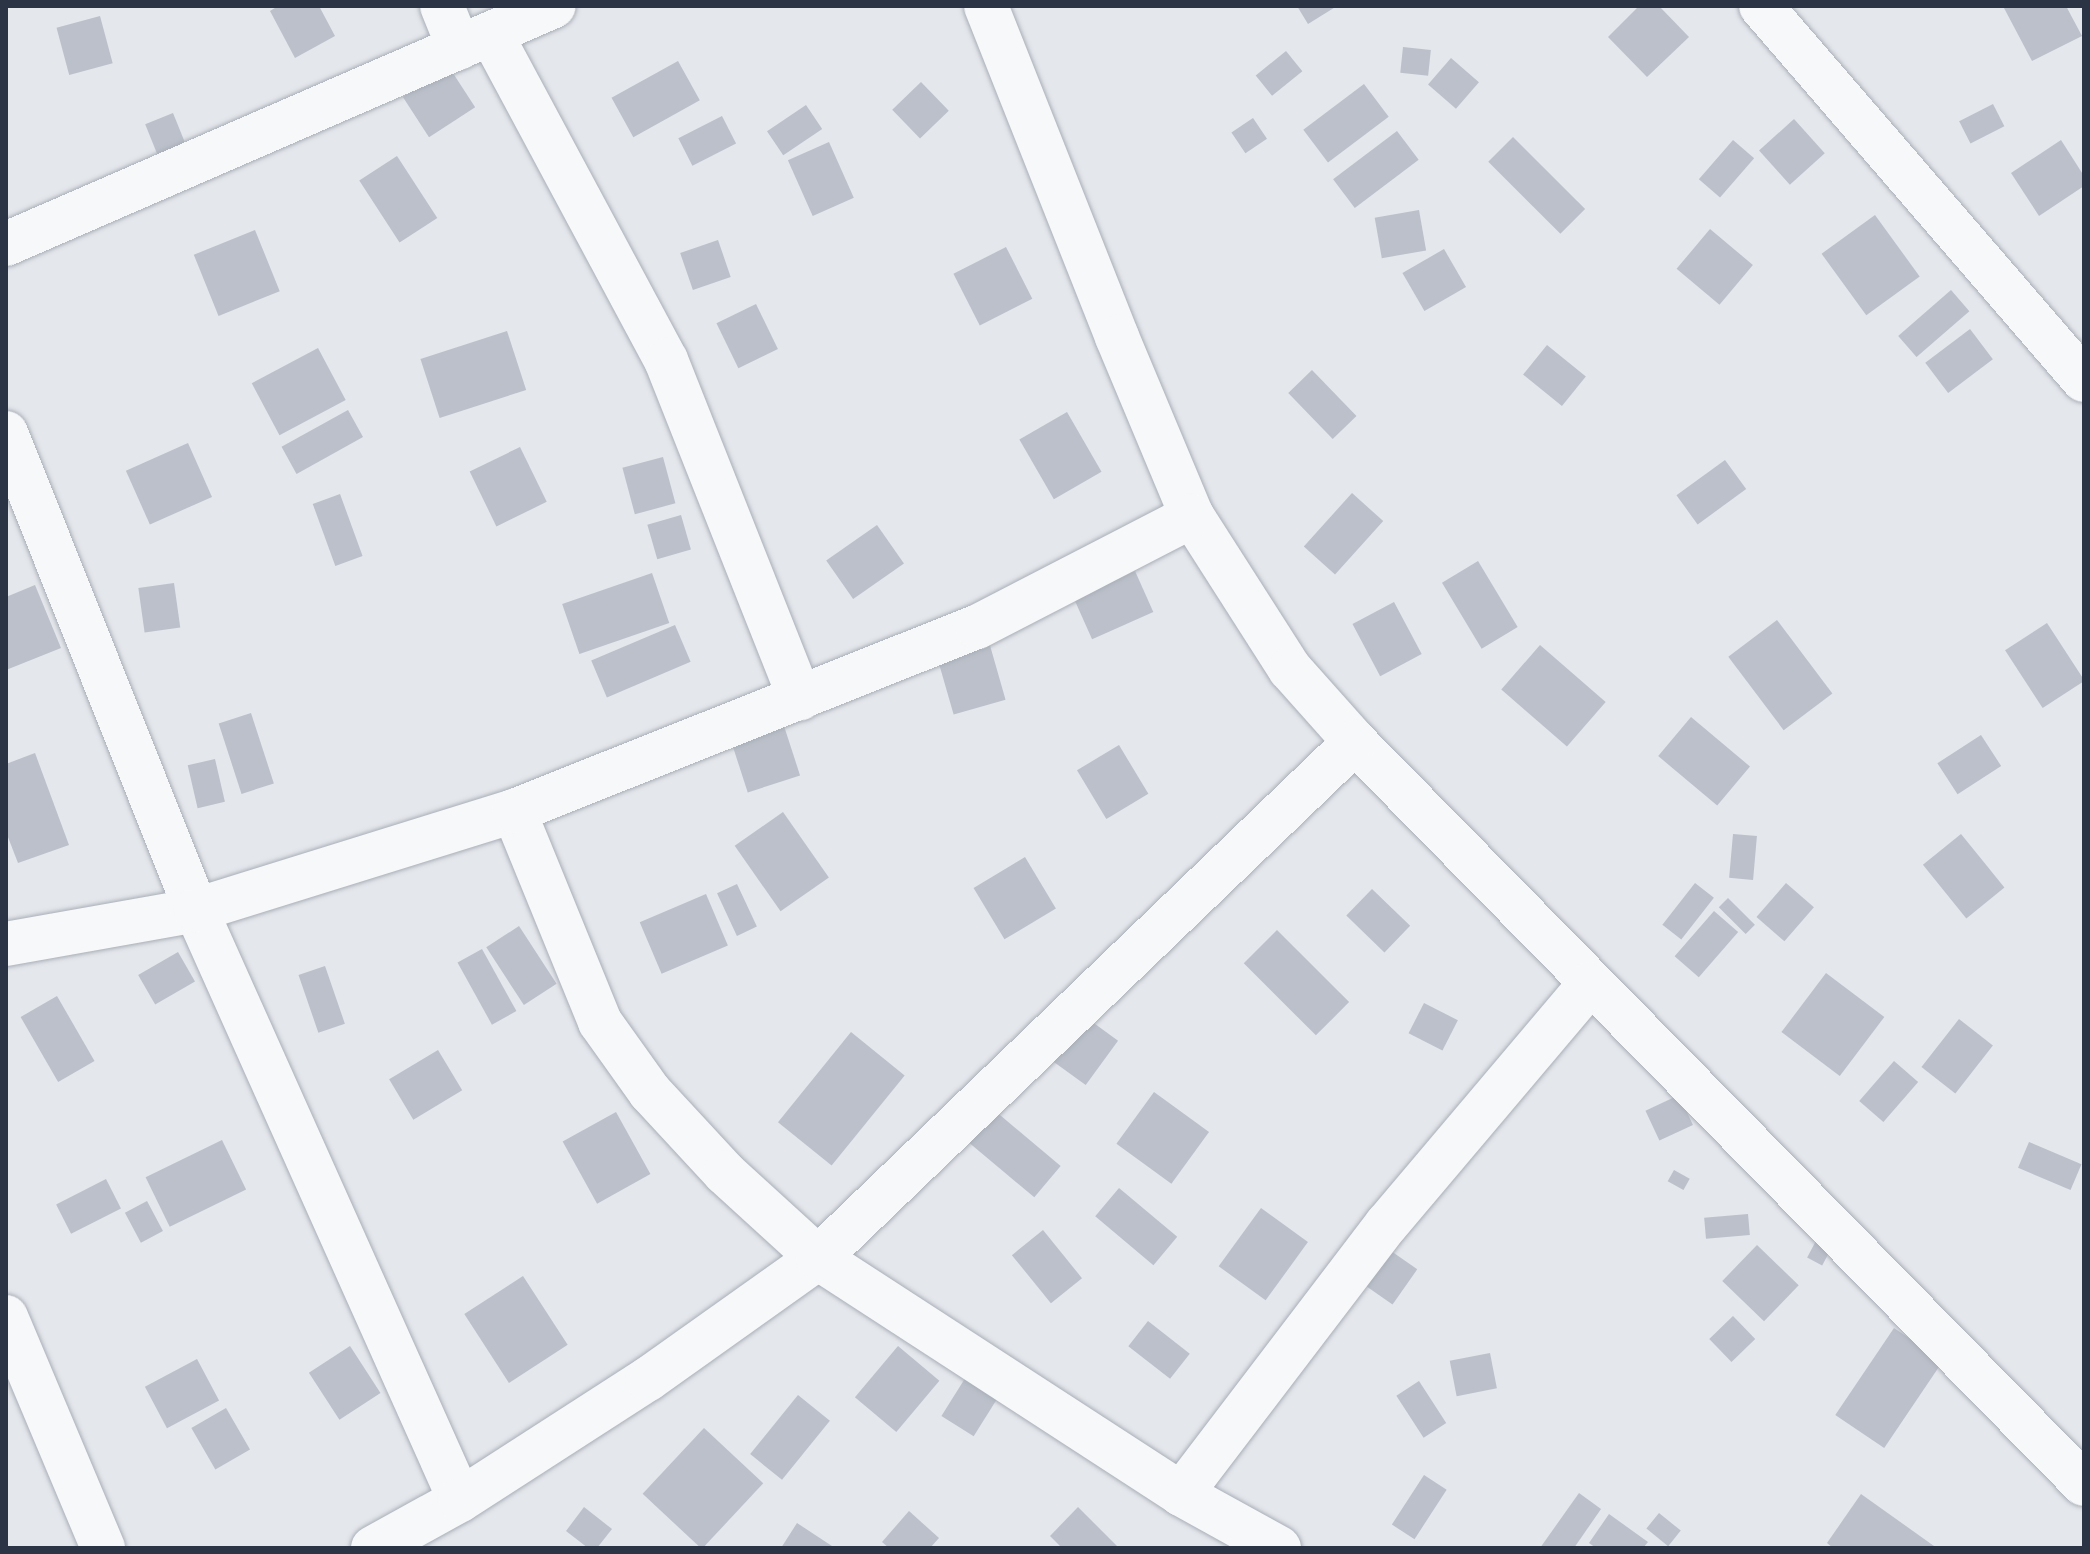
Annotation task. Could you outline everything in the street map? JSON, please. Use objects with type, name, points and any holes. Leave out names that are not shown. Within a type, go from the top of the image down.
[{"type":"street","points":[[442,6],[475,41],[666,360],[800,698]]},
{"type":"street","points":[[6,244],[554,6]]},
{"type":"street","points":[[986,6],[1117,337],[1192,516],[1290,669],[1355,742],[1590,984],[2084,1484]]},
{"type":"street","points":[[1761,6],[2084,380]]},
{"type":"street","points":[[6,433],[196,910],[460,1500]]},
{"type":"street","points":[[6,944],[196,910],[514,811],[977,627],[1192,516]]},
{"type":"street","points":[[373,1548],[460,1500],[648,1379],[818,1258],[1355,742]]},
{"type":"street","points":[[514,811],[600,1022],[650,1092],[725,1173],[818,1258],[1181,1494],[1279,1548]]},
{"type":"street","points":[[1181,1494],[1387,1224],[1590,984]]},
{"type":"street","points":[[6,1317],[103,1548]]},
{"type":"building","points":[[278,6],[319,6],[335,36],[295,58],[270,11]]},
{"type":"building","points":[[1297,6],[1337,6],[1308,24]]},
{"type":"building","points":[[1639,6],[1659,6],[1689,37],[1647,77],[1608,37]]},
{"type":"building","points":[[2066,6],[2082,36],[2032,61],[2004,8]]},
{"type":"building","points":[[100,16],[113,63],[69,75],[57,28]]},
{"type":"building","points":[[1403,47],[1431,50],[1428,76],[1400,73]]},
{"type":"building","points":[[1286,51],[1302,71],[1272,96],[1256,76]]},
{"type":"building","points":[[1451,58],[1479,82],[1456,109],[1428,84]]},
{"type":"building","points":[[678,61],[700,100],[633,137],[612,98]]},
{"type":"building","points":[[449,67],[475,107],[429,137],[403,97]]},
{"type":"building","points":[[921,82],[949,111],[920,139],[892,110]]},
{"type":"building","points":[[1364,84],[1389,117],[1328,162],[1303,130]]},
{"type":"building","points":[[1993,104],[2004,126],[1970,144],[1959,121]]},
{"type":"building","points":[[806,105],[822,129],[783,155],[767,131]]},
{"type":"building","points":[[173,113],[187,148],[159,159],[145,124]]},
{"type":"building","points":[[722,116],[736,144],[692,166],[678,138]]},
{"type":"building","points":[[1253,118],[1267,139],[1245,153],[1231,133]]},
{"type":"building","points":[[1794,119],[1825,153],[1790,185],[1759,150]]},
{"type":"building","points":[[1397,131],[1419,160],[1355,208],[1333,179]]},
{"type":"building","points":[[1513,137],[1585,209],[1560,234],[1488,162]]},
{"type":"building","points":[[1733,140],[1754,158],[1720,198],[1699,179]]},
{"type":"building","points":[[2061,140],[2084,176],[2084,186],[2039,216],[2011,173]]},
{"type":"building","points":[[829,142],[854,198],[813,216],[788,160]]},
{"type":"building","points":[[397,156],[437,218],[400,243],[359,181]]},
{"type":"building","points":[[1419,210],[1426,250],[1382,258],[1375,218]]},
{"type":"building","points":[[1875,215],[1920,276],[1866,315],[1822,254]]},
{"type":"building","points":[[1710,229],[1753,265],[1719,305],[1677,269]]},
{"type":"building","points":[[255,230],[280,291],[219,316],[194,255]]},
{"type":"building","points":[[718,240],[731,277],[693,290],[680,253]]},
{"type":"building","points":[[1006,247],[1032,299],[980,325],[953,274]]},
{"type":"building","points":[[1444,249],[1466,287],[1424,311],[1402,273]]},
{"type":"building","points":[[1951,290],[1969,311],[1917,357],[1898,336]]},
{"type":"building","points":[[756,304],[778,349],[738,368],[716,323]]},
{"type":"building","points":[[1970,329],[1993,359],[1948,393],[1925,363]]},
{"type":"building","points":[[507,331],[526,390],[440,418],[420,359]]},
{"type":"building","points":[[1547,345],[1586,376],[1562,406],[1523,375]]},
{"type":"building","points":[[318,348],[346,400],[279,435],[252,383]]},
{"type":"building","points":[[1312,370],[1356,416],[1333,439],[1288,393]]},
{"type":"building","points":[[348,410],[363,437],[297,474],[282,447]]},
{"type":"building","points":[[1067,412],[1102,472],[1054,499],[1019,440]]},
{"type":"building","points":[[188,443],[212,497],[150,525],[126,471]]},
{"type":"building","points":[[520,447],[547,502],[496,526],[470,472]]},
{"type":"building","points":[[663,457],[675,503],[635,514],[622,468]]},
{"type":"building","points":[[1725,460],[1746,489],[1698,524],[1676,495]]},
{"type":"building","points":[[1352,493],[1383,521],[1335,575],[1304,547]]},
{"type":"building","points":[[340,494],[363,556],[335,566],[313,504]]},
{"type":"building","points":[[681,515],[691,550],[657,559],[647,525]]},
{"type":"building","points":[[877,525],[904,564],[853,599],[826,561]]},
{"type":"building","points":[[1478,561],[1518,627],[1482,649],[1442,583]]},
{"type":"building","points":[[1135,571],[1153,612],[1092,639],[1074,598]]},
{"type":"building","points":[[652,573],[669,623],[579,654],[562,604]]},
{"type":"building","points":[[174,583],[180,628],[145,633],[138,588]]},
{"type":"building","points":[[35,585],[61,648],[6,670],[6,597]]},
{"type":"building","points":[[1394,602],[1422,654],[1380,676],[1353,624]]},
{"type":"building","points":[[1777,620],[1832,693],[1784,730],[1728,657]]},
{"type":"building","points":[[2047,623],[2084,681],[2043,708],[2005,650]]},
{"type":"building","points":[[675,625],[691,662],[607,697],[591,661]]},
{"type":"building","points":[[989,642],[1006,700],[954,715],[937,657]]},
{"type":"building","points":[[1540,645],[1606,702],[1567,747],[1501,690]]},
{"type":"building","points":[[251,713],[274,783],[242,794],[219,724]]},
{"type":"building","points":[[1691,717],[1750,766],[1717,806],[1658,756]]},
{"type":"building","points":[[784,726],[800,775],[748,792],[732,743]]},
{"type":"building","points":[[1981,735],[2001,766],[1958,794],[1937,763]]},
{"type":"building","points":[[1119,745],[1148,794],[1106,819],[1077,770]]},
{"type":"building","points":[[35,753],[69,845],[18,863],[6,832],[6,764]]},
{"type":"building","points":[[215,759],[225,802],[198,808],[188,765]]},
{"type":"building","points":[[783,812],[829,878],[781,911],[735,846]]},
{"type":"building","points":[[1733,834],[1757,836],[1753,880],[1729,878]]},
{"type":"building","points":[[1961,834],[2004,888],[1966,918],[1923,865]]},
{"type":"building","points":[[1025,857],[1056,908],[1004,939],[974,888]]},
{"type":"building","points":[[1695,883],[1714,898],[1681,940],[1662,925]]},
{"type":"building","points":[[1786,883],[1814,907],[1784,941],[1756,917]]},
{"type":"building","points":[[737,884],[757,927],[737,936],[717,893]]},
{"type":"building","points":[[1372,889],[1410,926],[1384,952],[1346,916]]},
{"type":"building","points":[[706,894],[728,946],[662,974],[640,922]]},
{"type":"building","points":[[1728,898],[1755,925],[1746,934],[1719,907]]},
{"type":"building","points":[[1714,911],[1738,932],[1699,977],[1675,956]]},
{"type":"building","points":[[519,926],[557,984],[524,1005],[486,947]]},
{"type":"building","points":[[1277,930],[1349,1002],[1316,1035],[1244,963]]},
{"type":"building","points":[[482,949],[516,1011],[492,1025],[458,963]]},
{"type":"building","points":[[178,952],[195,981],[155,1004],[138,975]]},
{"type":"building","points":[[325,966],[345,1024],[318,1033],[299,975]]},
{"type":"building","points":[[1826,973],[1884,1017],[1840,1076],[1781,1032]]},
{"type":"building","points":[[57,996],[94,1061],[58,1082],[21,1017]]},
{"type":"building","points":[[1424,1003],[1458,1020],[1442,1051],[1409,1033]]},
{"type":"building","points":[[1080,1013],[1118,1041],[1086,1085],[1048,1057]]},
{"type":"building","points":[[1959,1019],[1993,1045],[1955,1094],[1921,1067]]},
{"type":"building","points":[[851,1032],[905,1075],[832,1166],[778,1122]]},
{"type":"building","points":[[438,1050],[462,1090],[413,1120],[389,1079]]},
{"type":"building","points":[[1894,1061],[1918,1082],[1883,1122],[1859,1101]]},
{"type":"building","points":[[1154,1092],[1209,1132],[1171,1184],[1116,1144]]},
{"type":"building","points":[[1679,1095],[1693,1125],[1659,1141],[1645,1111]]},
{"type":"building","points":[[994,1110],[1061,1166],[1034,1197],[968,1141]]},
{"type":"building","points":[[616,1112],[650,1174],[597,1204],[563,1142]]},
{"type":"building","points":[[222,1140],[246,1189],[170,1227],[146,1177]]},
{"type":"building","points":[[2029,1142],[2081,1164],[2071,1190],[2018,1168]]},
{"type":"building","points":[[1674,1170],[1690,1179],[1683,1190],[1668,1181]]},
{"type":"building","points":[[106,1179],[121,1208],[71,1234],[56,1204]]},
{"type":"building","points":[[1119,1188],[1177,1237],[1153,1265],[1095,1216]]},
{"type":"building","points":[[147,1201],[163,1231],[141,1243],[125,1213]]},
{"type":"building","points":[[1261,1208],[1308,1242],[1266,1300],[1219,1266]]},
{"type":"building","points":[[1748,1214],[1750,1235],[1706,1239],[1704,1218]]},
{"type":"building","points":[[1043,1230],[1082,1278],[1051,1303],[1012,1255]]},
{"type":"building","points":[[1817,1239],[1832,1247],[1822,1266],[1807,1258]]},
{"type":"building","points":[[1757,1245],[1799,1285],[1764,1321],[1722,1281]]},
{"type":"building","points":[[1391,1251],[1417,1269],[1393,1305],[1366,1286]]},
{"type":"building","points":[[523,1276],[568,1345],[509,1383],[464,1314]]},
{"type":"building","points":[[1733,1316],[1755,1339],[1731,1362],[1709,1339]]},
{"type":"building","points":[[1148,1321],[1190,1354],[1170,1379],[1128,1346]]},
{"type":"building","points":[[1894,1328],[1943,1361],[1884,1448],[1835,1415]]},
{"type":"building","points":[[350,1346],[380,1393],[339,1420],[309,1373]]},
{"type":"building","points":[[898,1346],[939,1381],[896,1432],[855,1397]]},
{"type":"building","points":[[1490,1353],[1497,1388],[1457,1396],[1450,1361]]},
{"type":"building","points":[[197,1359],[219,1400],[167,1428],[145,1387]]},
{"type":"building","points":[[969,1372],[1001,1392],[974,1436],[941,1416]]},
{"type":"building","points":[[1419,1381],[1446,1423],[1424,1438],[1396,1396]]},
{"type":"building","points":[[798,1395],[830,1421],[782,1480],[750,1454]]},
{"type":"building","points":[[226,1408],[250,1450],[215,1470],[191,1428]]},
{"type":"building","points":[[704,1428],[763,1483],[703,1548],[643,1494]]},
{"type":"building","points":[[1424,1475],[1447,1490],[1415,1539],[1392,1524]]},
{"type":"building","points":[[1579,1493],[1601,1509],[1574,1548],[1540,1548]]},
{"type":"building","points":[[1861,1494],[1934,1546],[1833,1548],[1827,1543]]},
{"type":"building","points":[[584,1507],[612,1529],[597,1548],[588,1548],[566,1531]]},
{"type":"building","points":[[1078,1507],[1119,1548],[1062,1548],[1050,1536]]},
{"type":"building","points":[[909,1511],[939,1538],[930,1548],[889,1548],[882,1542]]},
{"type":"building","points":[[1659,1513],[1681,1531],[1668,1546],[1646,1529]]},
{"type":"building","points":[[1609,1514],[1648,1542],[1643,1548],[1596,1548],[1589,1543]]},
{"type":"building","points":[[797,1523],[835,1548],[781,1548]]}]
